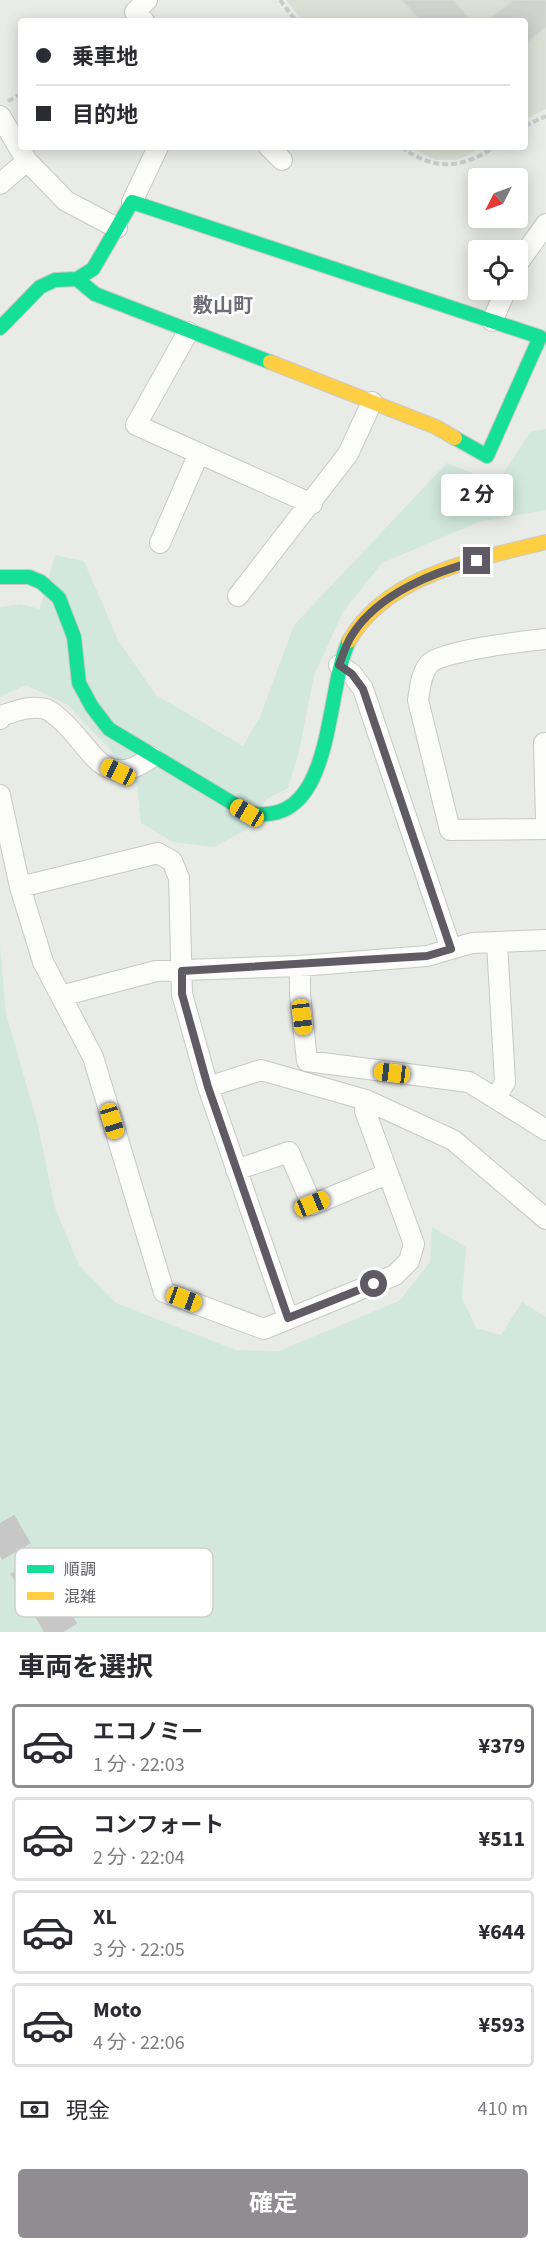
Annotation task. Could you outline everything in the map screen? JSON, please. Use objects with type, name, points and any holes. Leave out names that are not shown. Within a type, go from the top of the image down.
[{"type":"street","points":[[141,18],[135,12],[147,0]]},
{"type":"street","points":[[0,116],[18,146]]},
{"type":"street","points":[[20,150],[27,161],[66,201],[117,228]]},
{"type":"street","points":[[0,328],[40,286],[55,280],[76,279],[93,269],[132,202],[157,150]]},
{"type":"street","points":[[0,184],[27,161]]},
{"type":"street","points":[[76,279],[95,294],[436,427],[487,456],[540,337],[132,202]]},
{"type":"street","points":[[528,248],[546,224]]},
{"type":"street","points":[[492,321],[501,300]]},
{"type":"street","points":[[188,332],[136,425],[312,504]]},
{"type":"street","points":[[238,596],[312,504],[348,454],[372,402]]},
{"type":"street","points":[[160,543],[199,453]]},
{"type":"street","points":[[0,577],[19,574],[51,586],[66,608],[74,638],[79,681],[91,709],[109,729],[152,758],[247,813],[274,816],[292,807],[307,790],[320,760],[339,665],[351,636],[362,622],[383,603],[419,581],[454,567],[546,542]]},
{"type":"street","points":[[546,639],[446,655],[429,664],[422,679],[418,700],[450,830],[546,829]]},
{"type":"street","points":[[339,665],[352,674],[363,689],[451,949]]},
{"type":"street","points":[[0,719],[24,708],[48,709],[68,726],[96,761],[118,772],[138,768],[152,758]]},
{"type":"street","points":[[546,743],[544,743],[546,819]]},
{"type":"street","points":[[0,795],[20,887],[43,962],[93,1057],[164,1292],[264,1329],[395,1275],[409,1261],[414,1244],[364,1111],[366,1100]]},
{"type":"street","points":[[20,887],[158,853],[172,861],[179,878],[182,994],[208,1087],[288,1318]]},
{"type":"street","points":[[62,996],[156,971],[300,966],[427,956],[472,943],[546,940]]},
{"type":"street","points":[[496,1098],[505,1082],[497,943]]},
{"type":"street","points":[[300,966],[300,995],[308,1061],[469,1082],[546,1130]]},
{"type":"street","points":[[208,1087],[261,1070],[366,1100],[453,1140],[546,1219]]},
{"type":"street","points":[[236,1170],[289,1152],[312,1204],[387,1174]]},
{"type":"path","points":[[280,0],[294,18]]},
{"type":"path","points":[[528,125],[546,116]]},
{"type":"path","points":[[407,150],[439,165],[475,160],[490,150]]},
{"type":"shaded area","points":[[286,0],[546,0],[546,109],[528,118],[528,18],[301,18]]},
{"type":"shaded area","points":[[415,150],[477,150],[457,160],[436,160]]},
{"type":"green space","points":[[546,429],[546,510],[479,522],[382,563],[343,612],[314,676],[299,752],[288,788],[268,798],[246,830],[214,847],[173,842],[141,823],[137,785],[112,752],[68,705],[26,685],[0,697],[0,607],[20,604],[40,609],[55,555],[84,561],[118,640],[156,695],[243,746],[260,717],[294,625],[447,463],[497,483],[530,432]]},
{"type":"green space","points":[[0,946],[6,1014],[38,1125],[55,1208],[79,1265],[116,1303],[236,1350],[279,1351],[399,1301],[430,1262],[432,1227],[466,1247],[462,1298],[476,1328],[501,1335],[522,1302],[546,1317],[546,1632],[0,1632]]},
{"type":"building","points":[[402,0],[454,0],[469,18],[417,18]]},
{"type":"building","points":[[513,0],[546,0],[546,27],[528,42],[528,18],[491,18]]},
{"type":"tunnel","points":[[0,1523],[15,1549]]},
{"type":"tunnel","points":[[54,1617],[63,1632]]},
{"type":"traffic: fast","points":[[0,328],[40,287],[55,280],[77,279],[93,269],[132,202],[540,337],[487,456],[455,438]]},
{"type":"traffic: fast","points":[[77,279],[95,294],[270,362]]},
{"type":"traffic: fast","points":[[0,577],[29,577],[41,582],[59,598],[74,637],[79,683],[92,707],[109,729],[249,813],[277,812],[298,800],[312,779],[322,752],[341,664],[349,641]]},
{"type":"traffic: slow","points":[[270,362],[436,427],[455,438]]},
{"type":"traffic: slow","points":[[349,641],[366,618],[386,600],[410,585],[464,563],[546,542]]},
{"type":"district","name":"敷山町","points":[[223,306]]},
{"type":"route","points":[[374,1284],[288,1318],[208,1087],[182,994],[182,971],[300,966],[427,956],[451,949],[445,925],[363,689],[352,674],[339,665],[351,636],[362,622],[383,603],[419,581],[454,567],[477,561]]}]
